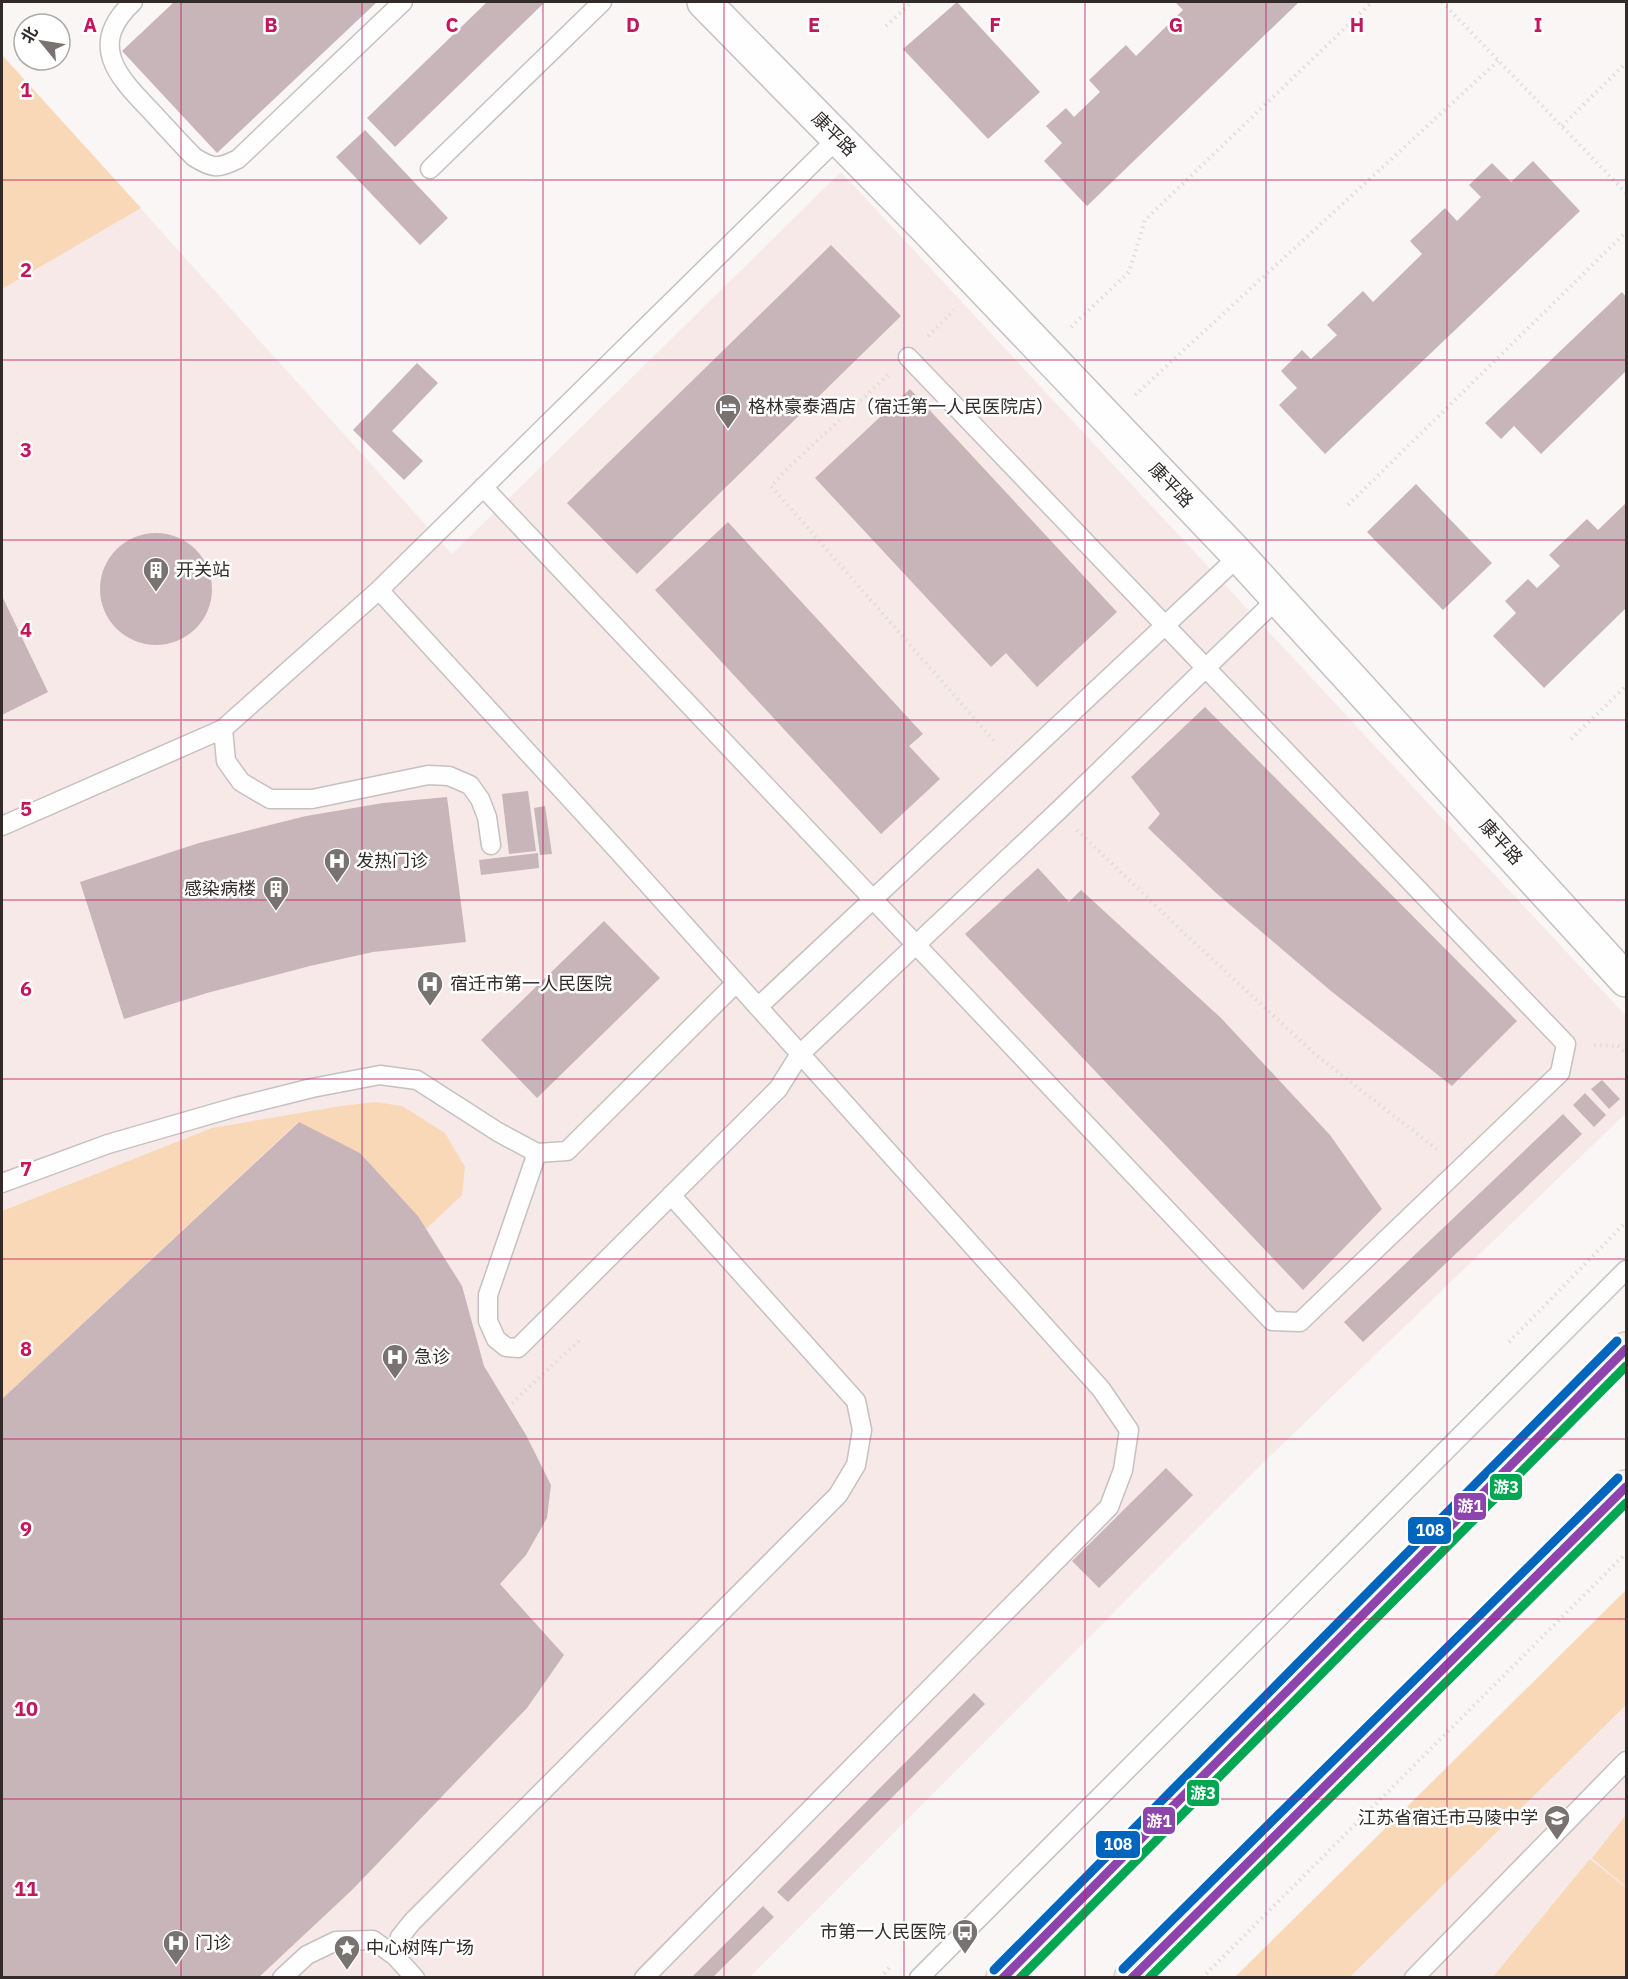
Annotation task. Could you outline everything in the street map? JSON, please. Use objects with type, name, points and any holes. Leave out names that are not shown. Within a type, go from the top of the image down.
[{"type":"main road","points":[[1003,1977],[1626,1349]]},
{"type":"main road","points":[[1131,1977],[1626,1487]]},
{"type":"street","name":"康平路","points":[[704,2],[838,138],[1239,556],[1626,980]]},
{"type":"lane","points":[[132,2],[119,15],[112,32],[110,48],[113,64],[123,82],[194,157],[209,166],[222,167],[238,159],[403,2]]},
{"type":"lane","points":[[430,169],[602,2]]},
{"type":"lane","points":[[2,826],[223,729],[379,590],[838,138]]},
{"type":"lane","points":[[483,487],[1272,1321],[1300,1322],[1560,1073],[1566,1044],[908,357]]},
{"type":"lane","points":[[758,1007],[1239,556]]},
{"type":"lane","points":[[379,590],[1101,1389],[1129,1430],[1123,1470],[1109,1507],[644,1977]]},
{"type":"lane","points":[[537,1153],[488,1295],[488,1321],[496,1339],[506,1347],[518,1348],[778,1089],[800,1054],[1058,811],[1278,598]]},
{"type":"lane","points":[[223,729],[226,761],[241,782],[270,799],[312,799],[429,775],[449,776],[470,785],[480,799],[487,817],[491,845]]},
{"type":"lane","points":[[2,1183],[108,1144],[236,1107],[312,1088],[380,1076],[417,1080],[482,1122],[537,1153],[567,1150],[736,983]]},
{"type":"lane","points":[[395,1956],[400,1937],[412,1922],[838,1495],[856,1465],[862,1430],[856,1401],[671,1195]]},
{"type":"lane","points":[[919,1977],[1626,1270]]},
{"type":"lane","points":[[1414,1977],[1626,1761]]},
{"type":"lane","points":[[282,1977],[307,1955],[336,1941],[374,1940],[395,1956],[415,1977]]},
{"type":"path","points":[[886,26],[912,2]]},
{"type":"path","points":[[1044,352],[1129,272],[1145,220],[1372,2]]},
{"type":"path","points":[[1442,2],[1626,193]]},
{"type":"path","points":[[1109,420],[1498,60]]},
{"type":"path","points":[[1562,126],[1626,63]]},
{"type":"path","points":[[1348,504],[1626,232]]},
{"type":"path","points":[[1571,740],[1626,686]]},
{"type":"path","points":[[512,1403],[581,1339]]},
{"type":"path","points":[[1202,1977],[1626,1553]]},
{"type":"shaded area","name":"宿迁市第一人民医院","points":[[2,55],[12,66],[12,72],[17,72],[452,554],[841,172],[1626,1016],[1626,1113],[1266,1460],[750,1977],[2,1977]]},
{"type":"shaded area","points":[[2,55],[12,66],[12,72],[17,72],[141,208],[2,289]]},
{"type":"shaded area","points":[[375,1102],[402,1106],[445,1133],[465,1167],[462,1195],[426,1229],[418,1216],[360,1153],[298,1122],[2,1399],[2,1211],[212,1128]]},
{"type":"shaded area","points":[[1626,1590],[1626,1705],[1350,1977],[1235,1977]]},
{"type":"shaded area","name":"江苏省宿迁市马陵中学","points":[[1626,1705],[1626,1977],[1350,1977]]},
{"type":"shaded area","points":[[1626,1815],[1626,1887],[1592,1858]]},
{"type":"shaded area","points":[[1590,1859],[1626,1888],[1626,1977],[1493,1977]]},
{"type":"building","points":[[174,2],[377,2],[217,153],[122,51]]},
{"type":"building","points":[[487,2],[544,3],[395,147],[367,118]]},
{"type":"building","points":[[957,2],[1040,92],[988,139],[903,49]]},
{"type":"building","points":[[1175,2],[1299,2],[1087,206],[1044,161],[1062,143],[1046,126],[1066,108],[1074,117],[1100,92],[1089,80],[1126,45],[1136,56],[1183,10]]},
{"type":"building","points":[[365,130],[448,218],[420,245],[336,157]]},
{"type":"building","points":[[1533,161],[1580,211],[1325,454],[1279,405],[1297,388],[1281,371],[1302,350],[1311,359],[1337,335],[1327,325],[1363,291],[1373,302],[1422,254],[1410,241],[1445,208],[1457,221],[1481,197],[1469,185],[1492,163],[1511,182]]},
{"type":"building","points":[[831,245],[901,316],[637,574],[567,503]]},
{"type":"building","points":[[1622,292],[1626,297],[1626,371],[1541,454],[1514,426],[1501,439],[1485,423]]},
{"type":"building","points":[[417,363],[438,383],[392,431],[423,461],[404,480],[353,430]]},
{"type":"building","points":[[910,389],[1117,612],[1037,687],[1006,653],[991,667],[815,478]]},
{"type":"building","points":[[1416,484],[1492,563],[1443,610],[1367,532]]},
{"type":"building","points":[[1626,503],[1626,608],[1544,688],[1493,636],[1516,613],[1505,601],[1528,579],[1537,588],[1560,566],[1549,555],[1587,519],[1598,530]]},
{"type":"building","points":[[728,522],[923,734],[909,746],[940,779],[881,834],[655,590]]},
{"type":"building","name":"开关站","points":[[156,533],[177,538],[195,550],[207,568],[212,589],[207,610],[195,628],[177,640],[156,645],[135,640],[117,628],[105,610],[100,589],[105,568],[117,550],[135,538]]},
{"type":"building","points":[[2,596],[48,692],[2,715]]},
{"type":"building","points":[[1205,707],[1517,1021],[1452,1086],[1331,991],[1215,892],[1148,828],[1160,814],[1131,777]]},
{"type":"building","points":[[528,791],[536,851],[509,854],[502,794]]},
{"type":"building","name":"感染病楼","points":[[447,797],[466,942],[373,952],[310,966],[207,993],[124,1019],[80,882],[199,843],[306,816],[383,803]]},
{"type":"building","points":[[545,806],[552,854],[540,855],[534,808]]},
{"type":"building","points":[[538,853],[539,868],[481,875],[479,860]]},
{"type":"building","points":[[1038,868],[1069,902],[1081,890],[1221,1018],[1330,1135],[1382,1209],[1303,1290],[965,934]]},
{"type":"building","points":[[604,921],[660,978],[537,1098],[481,1040]]},
{"type":"building","points":[[1602,1080],[1620,1099],[1609,1109],[1591,1089]]},
{"type":"building","points":[[1585,1093],[1606,1115],[1594,1127],[1573,1105]]},
{"type":"building","points":[[1563,1114],[1582,1134],[1363,1342],[1344,1322]]},
{"type":"building","points":[[299,1122],[360,1153],[418,1216],[462,1286],[484,1366],[526,1435],[551,1485],[547,1518],[526,1555],[500,1584],[564,1655],[527,1708],[352,1890],[258,1978],[2,1978],[2,1399]]},
{"type":"building","points":[[1166,1468],[1193,1495],[1099,1588],[1072,1561]]},
{"type":"building","points":[[974,1693],[985,1704],[788,1902],[777,1892]]},
{"type":"building","points":[[763,1906],[774,1917],[712,1978],[691,1978]]},
{"type":"transit line","name":"108","points":[[994,1970],[1617,1341]]},
{"type":"transit line","name":"游1","points":[[1003,1978],[1626,1349]]},
{"type":"transit line","name":"游3","points":[[1020,1978],[1626,1366]]},
{"type":"transit line","name":"108","points":[[1123,1969],[1618,1478]]},
{"type":"transit line","name":"游1","points":[[1132,1978],[1626,1487]]},
{"type":"transit line","name":"游3","points":[[1149,1978],[1626,1503]]},
{"type":"place","name":"格林豪泰酒店（宿迁第一人民医院店）","points":[[728,430]]},
{"type":"place","name":"开关站","points":[[156,593]]},
{"type":"place","name":"发热门诊","points":[[337,884]]},
{"type":"place","name":"感染病楼","points":[[276,912]]},
{"type":"place","name":"宿迁市第一人民医院","points":[[430,1007]]},
{"type":"place","name":"急诊","points":[[395,1380]]},
{"type":"place","name":"江苏省宿迁市马陵中学","points":[[1557,1841]]},
{"type":"place","name":"市第一人民医院","points":[[965,1955]]},
{"type":"place","name":"门诊","points":[[176,1966]]},
{"type":"place","name":"中心树阵广场","points":[[347,1971]]}]
